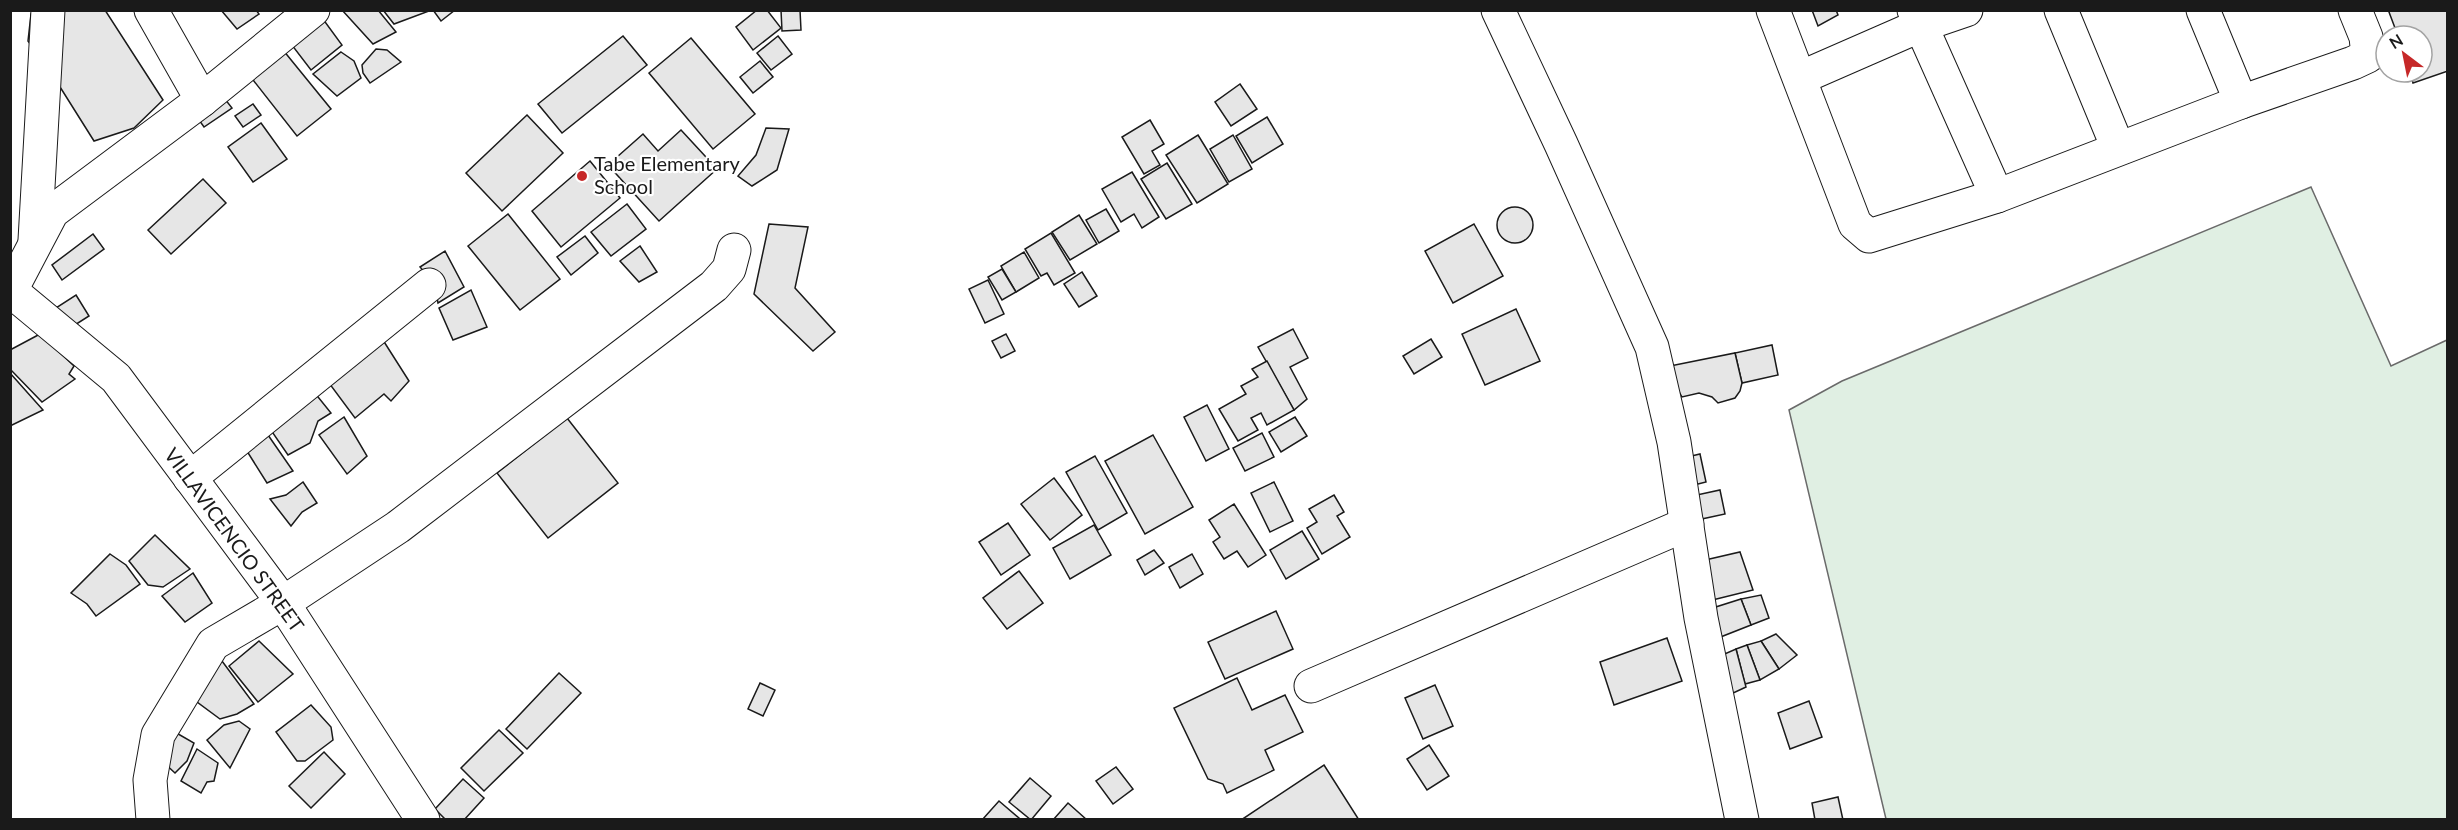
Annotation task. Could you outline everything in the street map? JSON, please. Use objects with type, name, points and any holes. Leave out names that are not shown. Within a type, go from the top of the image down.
[{"type":"street","points":[[35,244],[48,10]]},
{"type":"street","points":[[151,10],[202,100]]},
{"type":"street","points":[[11,291],[52,212],[202,100],[313,10]]},
{"type":"street","points":[[1498,10],[1652,347],[1674,442],[1701,618],[1742,819]]},
{"type":"street","points":[[1773,10],[1855,224],[1869,236],[1997,196],[2241,102],[2353,63],[2368,56],[2366,37],[2355,10]]},
{"type":"street","points":[[1800,78],[1917,19],[1966,10]]},
{"type":"street","points":[[2061,10],[2118,148]]},
{"type":"street","points":[[2203,10],[2241,102]]},
{"type":"street","points":[[1917,19],[1997,196]]},
{"type":"street","points":[[153,819],[150,780],[158,735],[213,644],[283,603],[398,527],[714,286],[729,269],[734,250]]},
{"type":"street","points":[[190,478],[429,285]]},
{"type":"street","name":"VILLAVICENCIO STREET","points":[[11,291],[116,378],[283,603],[423,819]]},
{"type":"street","points":[[1311,686],[1687,524]]},
{"type":"green space","points":[[2311,187],[2391,366],[2447,340],[2447,819],[1886,819],[1789,410],[1842,381]]},
{"type":"building","points":[[39,10],[105,10],[163,100],[134,128],[94,141],[50,71],[28,41],[31,14]]},
{"type":"building","points":[[221,10],[256,10],[259,14],[237,29]]},
{"type":"building","points":[[342,10],[378,10],[396,32],[373,44]]},
{"type":"building","points":[[383,10],[429,10],[429,11],[394,24]]},
{"type":"building","points":[[433,10],[455,10],[441,21]]},
{"type":"building","points":[[757,10],[767,10],[781,28],[753,50],[736,27]]},
{"type":"building","points":[[781,10],[800,10],[801,30],[782,31]]},
{"type":"building","points":[[1812,10],[1836,10],[1838,15],[1818,26]]},
{"type":"building","points":[[2392,10],[2448,10],[2448,71],[2434,76],[2434,24],[2394,24],[2389,12]]},
{"type":"building","points":[[320,15],[342,45],[311,70],[288,40]]},
{"type":"building","points":[[623,36],[647,65],[562,133],[538,104]]},
{"type":"building","points":[[778,36],[792,54],[771,70],[757,53]]},
{"type":"building","points":[[691,38],[755,114],[713,149],[649,73]]},
{"type":"building","points":[[376,49],[387,50],[401,62],[370,83],[363,73],[362,65]]},
{"type":"building","points":[[283,50],[331,109],[297,136],[250,76]]},
{"type":"building","points":[[341,52],[354,61],[361,78],[337,96],[313,74]]},
{"type":"building","points":[[760,61],[773,77],[753,93],[740,77]]},
{"type":"building","points":[[1240,84],[1257,109],[1231,126],[1215,102]]},
{"type":"building","points":[[221,94],[232,108],[204,127],[194,113]]},
{"type":"building","points":[[253,104],[261,115],[243,127],[235,116]]},
{"type":"building","points":[[527,115],[563,153],[502,211],[466,173]]},
{"type":"building","points":[[1267,117],[1283,144],[1252,163],[1236,136]]},
{"type":"building","points":[[1150,120],[1164,144],[1152,151],[1160,165],[1144,174],[1122,137]]},
{"type":"building","points":[[261,123],[287,159],[253,182],[228,147]]},
{"type":"building","points":[[766,128],[789,129],[777,170],[752,186],[738,176],[756,155]]},
{"type":"building","points":[[681,130],[717,169],[659,221],[608,165],[643,134],[658,151]]},
{"type":"building","points":[[1198,135],[1228,184],[1197,203],[1166,155]]},
{"type":"building","points":[[1233,135],[1252,169],[1229,182],[1210,149]]},
{"type":"building","points":[[590,161],[620,198],[561,247],[532,211]]},
{"type":"building","points":[[1167,163],[1192,204],[1166,219],[1141,179]]},
{"type":"building","points":[[1132,172],[1159,217],[1142,228],[1134,214],[1121,222],[1102,189]]},
{"type":"building","points":[[203,179],[226,203],[171,254],[148,230]]},
{"type":"building","points":[[627,204],[646,229],[611,256],[591,232]]},
{"type":"building","points":[[1515,207],[1528,212],[1533,225],[1528,238],[1515,243],[1502,238],[1497,225],[1502,212]]},
{"type":"building","points":[[1106,209],[1119,231],[1099,243],[1086,220]]},
{"type":"building","points":[[508,214],[560,279],[520,310],[468,246]]},
{"type":"building","points":[[1079,215],[1097,244],[1070,260],[1052,232]]},
{"type":"building","points":[[769,224],[808,227],[795,288],[835,332],[813,351],[754,294]]},
{"type":"building","points":[[1474,224],[1503,276],[1453,303],[1425,251]]},
{"type":"building","points":[[1051,233],[1075,273],[1054,285],[1047,273],[1041,276],[1025,249]]},
{"type":"building","points":[[93,234],[104,249],[62,280],[52,265]]},
{"type":"building","points":[[585,236],[598,253],[571,275],[557,257]]},
{"type":"building","points":[[640,246],[657,272],[639,282],[620,261]]},
{"type":"building","points":[[445,251],[464,287],[438,303],[434,283],[420,267]]},
{"type":"building","points":[[1024,252],[1039,278],[1016,292],[1001,266]]},
{"type":"building","points":[[1002,269],[1016,292],[1002,300],[988,277]]},
{"type":"building","points":[[1082,272],[1097,296],[1079,307],[1064,284]]},
{"type":"building","points":[[988,280],[1004,314],[985,323],[969,289]]},
{"type":"building","points":[[471,290],[487,327],[453,340],[439,308]]},
{"type":"building","points":[[76,295],[89,316],[67,330],[48,313]]},
{"type":"building","points":[[1516,309],[1540,361],[1485,385],[1462,334]]},
{"type":"building","points":[[1293,329],[1308,358],[1290,367],[1307,399],[1294,410],[1258,347]]},
{"type":"building","points":[[40,334],[74,366],[69,374],[75,379],[42,402],[10,369],[10,350]]},
{"type":"building","points":[[1006,334],[1015,351],[1001,358],[992,341]]},
{"type":"building","points":[[381,337],[409,381],[391,401],[384,394],[355,418],[326,379]]},
{"type":"building","points":[[1431,339],[1442,357],[1414,374],[1403,356]]},
{"type":"building","points":[[1772,345],[1778,375],[1742,383],[1735,353]]},
{"type":"building","points":[[1735,353],[1742,383],[1740,391],[1735,398],[1718,403],[1712,397],[1699,393],[1682,397],[1665,367]]},
{"type":"building","points":[[1267,361],[1294,410],[1267,425],[1261,413],[1251,418],[1258,430],[1238,441],[1219,409],[1246,394],[1241,386],[1258,377],[1252,369]]},
{"type":"building","points":[[10,373],[43,410],[10,426]]},
{"type":"building","points":[[310,387],[331,413],[318,421],[310,443],[288,455],[266,423]]},
{"type":"building","points":[[1207,405],[1229,449],[1206,461],[1184,417]]},
{"type":"building","points":[[344,417],[367,456],[347,474],[319,435]]},
{"type":"building","points":[[1295,417],[1307,436],[1281,452],[1269,432]]},
{"type":"building","points":[[567,418],[618,483],[548,538],[497,473]]},
{"type":"building","points":[[1262,433],[1274,457],[1245,471],[1233,448]]},
{"type":"building","points":[[268,435],[293,471],[267,483],[245,448]]},
{"type":"building","points":[[1153,435],[1193,507],[1145,534],[1105,461]]},
{"type":"building","points":[[1700,454],[1706,482],[1690,486],[1683,458]]},
{"type":"building","points":[[1095,456],[1127,513],[1098,530],[1066,472]]},
{"type":"building","points":[[1054,478],[1082,515],[1050,540],[1021,504]]},
{"type":"building","points":[[303,482],[317,503],[302,512],[291,526],[270,499],[286,495]]},
{"type":"building","points":[[1274,482],[1293,521],[1270,532],[1251,493]]},
{"type":"building","points":[[1720,490],[1725,514],[1697,520],[1692,496]]},
{"type":"building","points":[[1334,495],[1344,512],[1337,516],[1350,537],[1322,554],[1307,528],[1317,522],[1309,509]]},
{"type":"building","points":[[1234,504],[1266,555],[1248,567],[1237,551],[1224,559],[1213,542],[1220,537],[1209,520]]},
{"type":"building","points":[[1008,523],[1030,555],[1001,575],[979,542]]},
{"type":"building","points":[[1094,525],[1111,555],[1070,579],[1053,548]]},
{"type":"building","points":[[1302,531],[1319,559],[1286,579],[1270,550]]},
{"type":"building","points":[[155,535],[190,569],[163,587],[148,585],[129,561]]},
{"type":"building","points":[[1154,550],[1164,563],[1145,575],[1137,560]]},
{"type":"building","points":[[1740,552],[1753,590],[1684,607],[1679,566]]},
{"type":"building","points":[[110,554],[126,565],[140,584],[96,616],[87,604],[71,593]]},
{"type":"building","points":[[1192,554],[1203,574],[1180,588],[1169,567]]},
{"type":"building","points":[[1019,571],[1043,603],[1007,629],[983,598]]},
{"type":"building","points":[[193,573],[212,603],[185,622],[162,596]]},
{"type":"building","points":[[1761,595],[1769,618],[1751,625],[1741,599]]},
{"type":"building","points":[[1741,599],[1751,625],[1718,638],[1700,612]]},
{"type":"building","points":[[1276,611],[1293,649],[1225,679],[1208,642]]},
{"type":"building","points":[[1776,634],[1797,655],[1779,669],[1761,641]]},
{"type":"building","points":[[1667,638],[1682,681],[1614,705],[1600,662]]},
{"type":"building","points":[[259,641],[293,674],[258,702],[229,666]]},
{"type":"building","points":[[1761,641],[1779,669],[1760,680],[1747,645]]},
{"type":"building","points":[[1747,645],[1760,680],[1745,684],[1736,649]]},
{"type":"building","points":[[1736,649],[1746,687],[1729,695],[1720,656]]},
{"type":"building","points":[[219,657],[254,704],[237,714],[220,719],[189,696]]},
{"type":"building","points":[[559,673],[581,693],[527,749],[506,729]]},
{"type":"building","points":[[1237,678],[1252,710],[1285,695],[1303,732],[1265,750],[1274,770],[1227,793],[1223,784],[1208,779],[1174,708]]},
{"type":"building","points":[[760,683],[775,690],[763,716],[748,709]]},
{"type":"building","points":[[1435,685],[1453,726],[1423,739],[1405,698]]},
{"type":"building","points":[[1809,701],[1822,737],[1790,749],[1778,713]]},
{"type":"building","points":[[311,705],[331,727],[333,740],[305,761],[297,761],[276,732]]},
{"type":"building","points":[[239,721],[250,729],[230,768],[207,740],[224,725]]},
{"type":"building","points":[[499,730],[523,753],[484,791],[461,768]]},
{"type":"building","points":[[173,731],[194,743],[187,761],[175,773],[160,759]]},
{"type":"building","points":[[1429,745],[1449,776],[1427,790],[1407,759]]},
{"type":"building","points":[[197,749],[218,763],[214,781],[207,782],[201,793],[181,781]]},
{"type":"building","points":[[324,752],[345,774],[311,808],[289,786]]},
{"type":"building","points":[[1324,765],[1359,820],[1241,820]]},
{"type":"building","points":[[1116,767],[1133,789],[1113,804],[1096,781]]},
{"type":"building","points":[[1030,778],[1051,796],[1031,820],[1009,802]]},
{"type":"building","points":[[463,779],[484,798],[464,820],[446,820],[435,809]]},
{"type":"building","points":[[1838,797],[1843,820],[1815,820],[1812,803]]},
{"type":"building","points":[[999,801],[1019,818],[1017,820],[982,820]]},
{"type":"building","points":[[1068,803],[1087,820],[1053,820]]},
{"type":"place","name":"Tabe Elementary School","points":[[582,176]]}]
